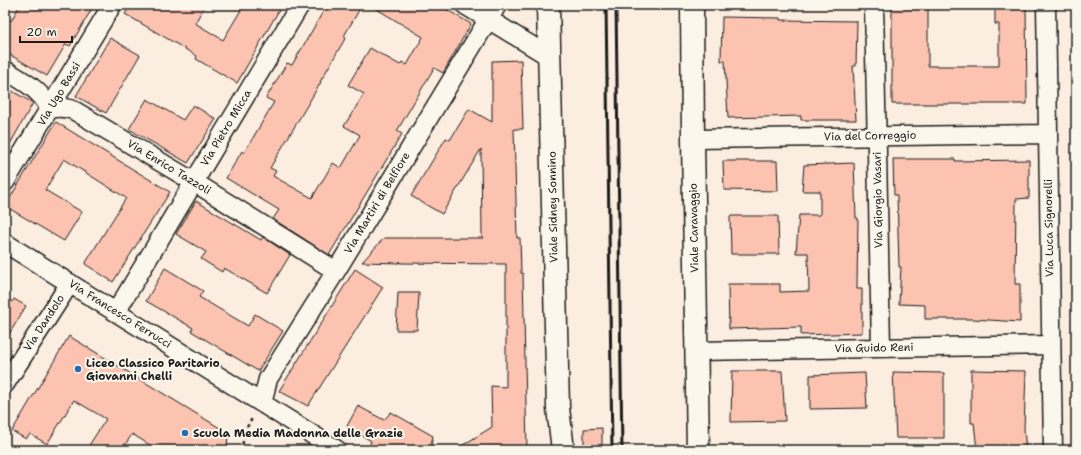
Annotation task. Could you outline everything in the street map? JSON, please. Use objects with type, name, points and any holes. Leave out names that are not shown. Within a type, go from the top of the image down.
[{"type":"street","name":"Via Ugo Bassi","points":[[5,182],[112,5]]},
{"type":"street","name":"Via Pietro Micca","points":[[116,312],[300,5]]},
{"type":"street","points":[[465,5],[493,12],[550,57]]},
{"type":"street","name":"Viale Sidney Sonnino","points":[[548,5],[558,408],[563,450]]},
{"type":"street","name":"Viale Caravaggio","points":[[692,5],[698,450]]},
{"type":"street","name":"Via Giorgio Vasari","points":[[874,5],[881,348]]},
{"type":"street","name":"Via Luca Signorelli","points":[[1046,5],[1052,450]]},
{"type":"street","name":"Via Martiri di Belfiore","points":[[262,403],[268,379],[336,271],[493,12]]},
{"type":"street","points":[[5,70],[34,88],[44,99],[50,109]]},
{"type":"street","name":"Via Enrico Tazzoli","points":[[50,109],[58,107],[68,108],[75,111],[194,182],[336,271]]},
{"type":"street","name":"Via del Correggio","points":[[693,139],[1048,134]]},
{"type":"street","name":"Via Francesco Ferrucci","points":[[5,243],[338,450]]},
{"type":"street","name":"Via Dandolo","points":[[5,384],[70,283]]},
{"type":"street","name":"Via Guido Reni","points":[[697,351],[1051,345]]},
{"type":"street","name":"Viale Sidney Sonnino","points":[[551,450],[558,408]]},
{"type":"path","points":[[242,450],[244,432],[262,403]]},
{"type":"building","points":[[20,5],[94,5],[70,46],[66,44],[47,76],[5,52],[5,18],[11,21]]},
{"type":"building","points":[[131,5],[205,5],[195,23],[223,40],[244,5],[282,5],[237,83],[196,59],[197,56],[125,14]]},
{"type":"building","points":[[327,5],[362,5],[344,36],[346,37],[321,82],[270,168],[276,171],[273,176],[312,198],[333,163],[341,168],[360,135],[344,126],[364,94],[348,85],[370,48],[400,65],[402,62],[407,65],[423,37],[370,5],[439,5],[471,24],[443,73],[434,68],[397,131],[402,134],[329,255],[273,219],[279,210],[226,178],[242,151],[244,153],[274,102],[266,98],[287,63],[292,65]]},
{"type":"building","points":[[892,5],[928,5],[928,66],[999,66],[999,24],[995,24],[995,5],[1026,5],[1027,104],[892,104]]},
{"type":"building","points":[[722,17],[780,18],[780,20],[857,21],[856,66],[853,66],[856,120],[801,120],[801,116],[728,118],[725,61],[721,61]]},
{"type":"building","points":[[110,38],[140,55],[106,113],[76,96]]},
{"type":"building","points":[[521,60],[523,129],[514,129],[517,238],[520,238],[521,273],[523,273],[527,450],[455,450],[492,427],[491,386],[506,387],[506,264],[400,263],[400,261],[399,263],[362,262],[384,238],[483,238],[481,149],[442,214],[411,196],[446,138],[450,140],[469,109],[492,122],[492,61]]},
{"type":"building","points":[[5,87],[33,103],[5,153]]},
{"type":"building","points":[[147,99],[183,120],[193,105],[216,119],[188,163],[129,129]]},
{"type":"building","points":[[56,122],[170,192],[113,282],[85,264],[126,198],[64,159],[45,190],[82,212],[64,241],[5,206]]},
{"type":"building","points":[[893,159],[955,159],[955,161],[1029,160],[1029,198],[1016,199],[1015,284],[1020,284],[1020,322],[973,319],[925,319],[925,305],[899,304],[901,267],[899,267],[897,195],[894,195]]},
{"type":"building","points":[[723,161],[777,161],[778,191],[724,190]]},
{"type":"building","points":[[854,163],[856,218],[858,218],[857,289],[862,289],[862,333],[801,335],[801,327],[729,329],[728,284],[780,284],[780,292],[809,291],[808,253],[796,253],[799,215],[820,215],[820,191],[802,191],[804,165]]},
{"type":"building","points":[[196,201],[261,240],[263,237],[290,255],[267,293],[224,268],[222,272],[201,259],[206,252],[176,234]]},
{"type":"building","points":[[730,216],[778,216],[779,254],[731,254]]},
{"type":"building","points":[[165,268],[203,291],[199,297],[248,326],[255,314],[283,331],[258,371],[191,331],[193,328],[146,301]]},
{"type":"building","points":[[355,269],[383,287],[308,406],[279,391]]},
{"type":"building","points":[[398,293],[419,293],[417,330],[396,330]]},
{"type":"building","points":[[5,298],[12,302],[14,299],[26,306],[5,341]]},
{"type":"building","points":[[69,336],[228,433],[227,450],[158,450],[132,434],[122,450],[86,450],[106,419],[74,400],[47,444],[30,434],[26,439],[12,431]]},
{"type":"building","points":[[971,370],[1026,371],[1024,429],[1026,450],[977,450],[974,423],[971,423]]},
{"type":"building","points":[[732,371],[782,371],[785,421],[731,422]]},
{"type":"building","points":[[893,372],[944,373],[944,438],[896,438]]},
{"type":"building","points":[[865,373],[867,408],[810,409],[810,375]]},
{"type":"building","points":[[358,406],[384,420],[391,412],[433,436],[430,450],[368,450],[371,441],[347,426]]},
{"type":"building","points":[[602,428],[602,450],[584,450],[584,429]]},
{"type":"railway","points":[[606,5],[612,450]]},
{"type":"railway","points":[[616,5],[622,450]]},
{"type":"place","name":"Liceo Classico Paritario Giovanni Chelli","points":[[78,369]]},
{"type":"place","name":"Scuola Media Madonna delle Grazie","points":[[185,433]]}]
